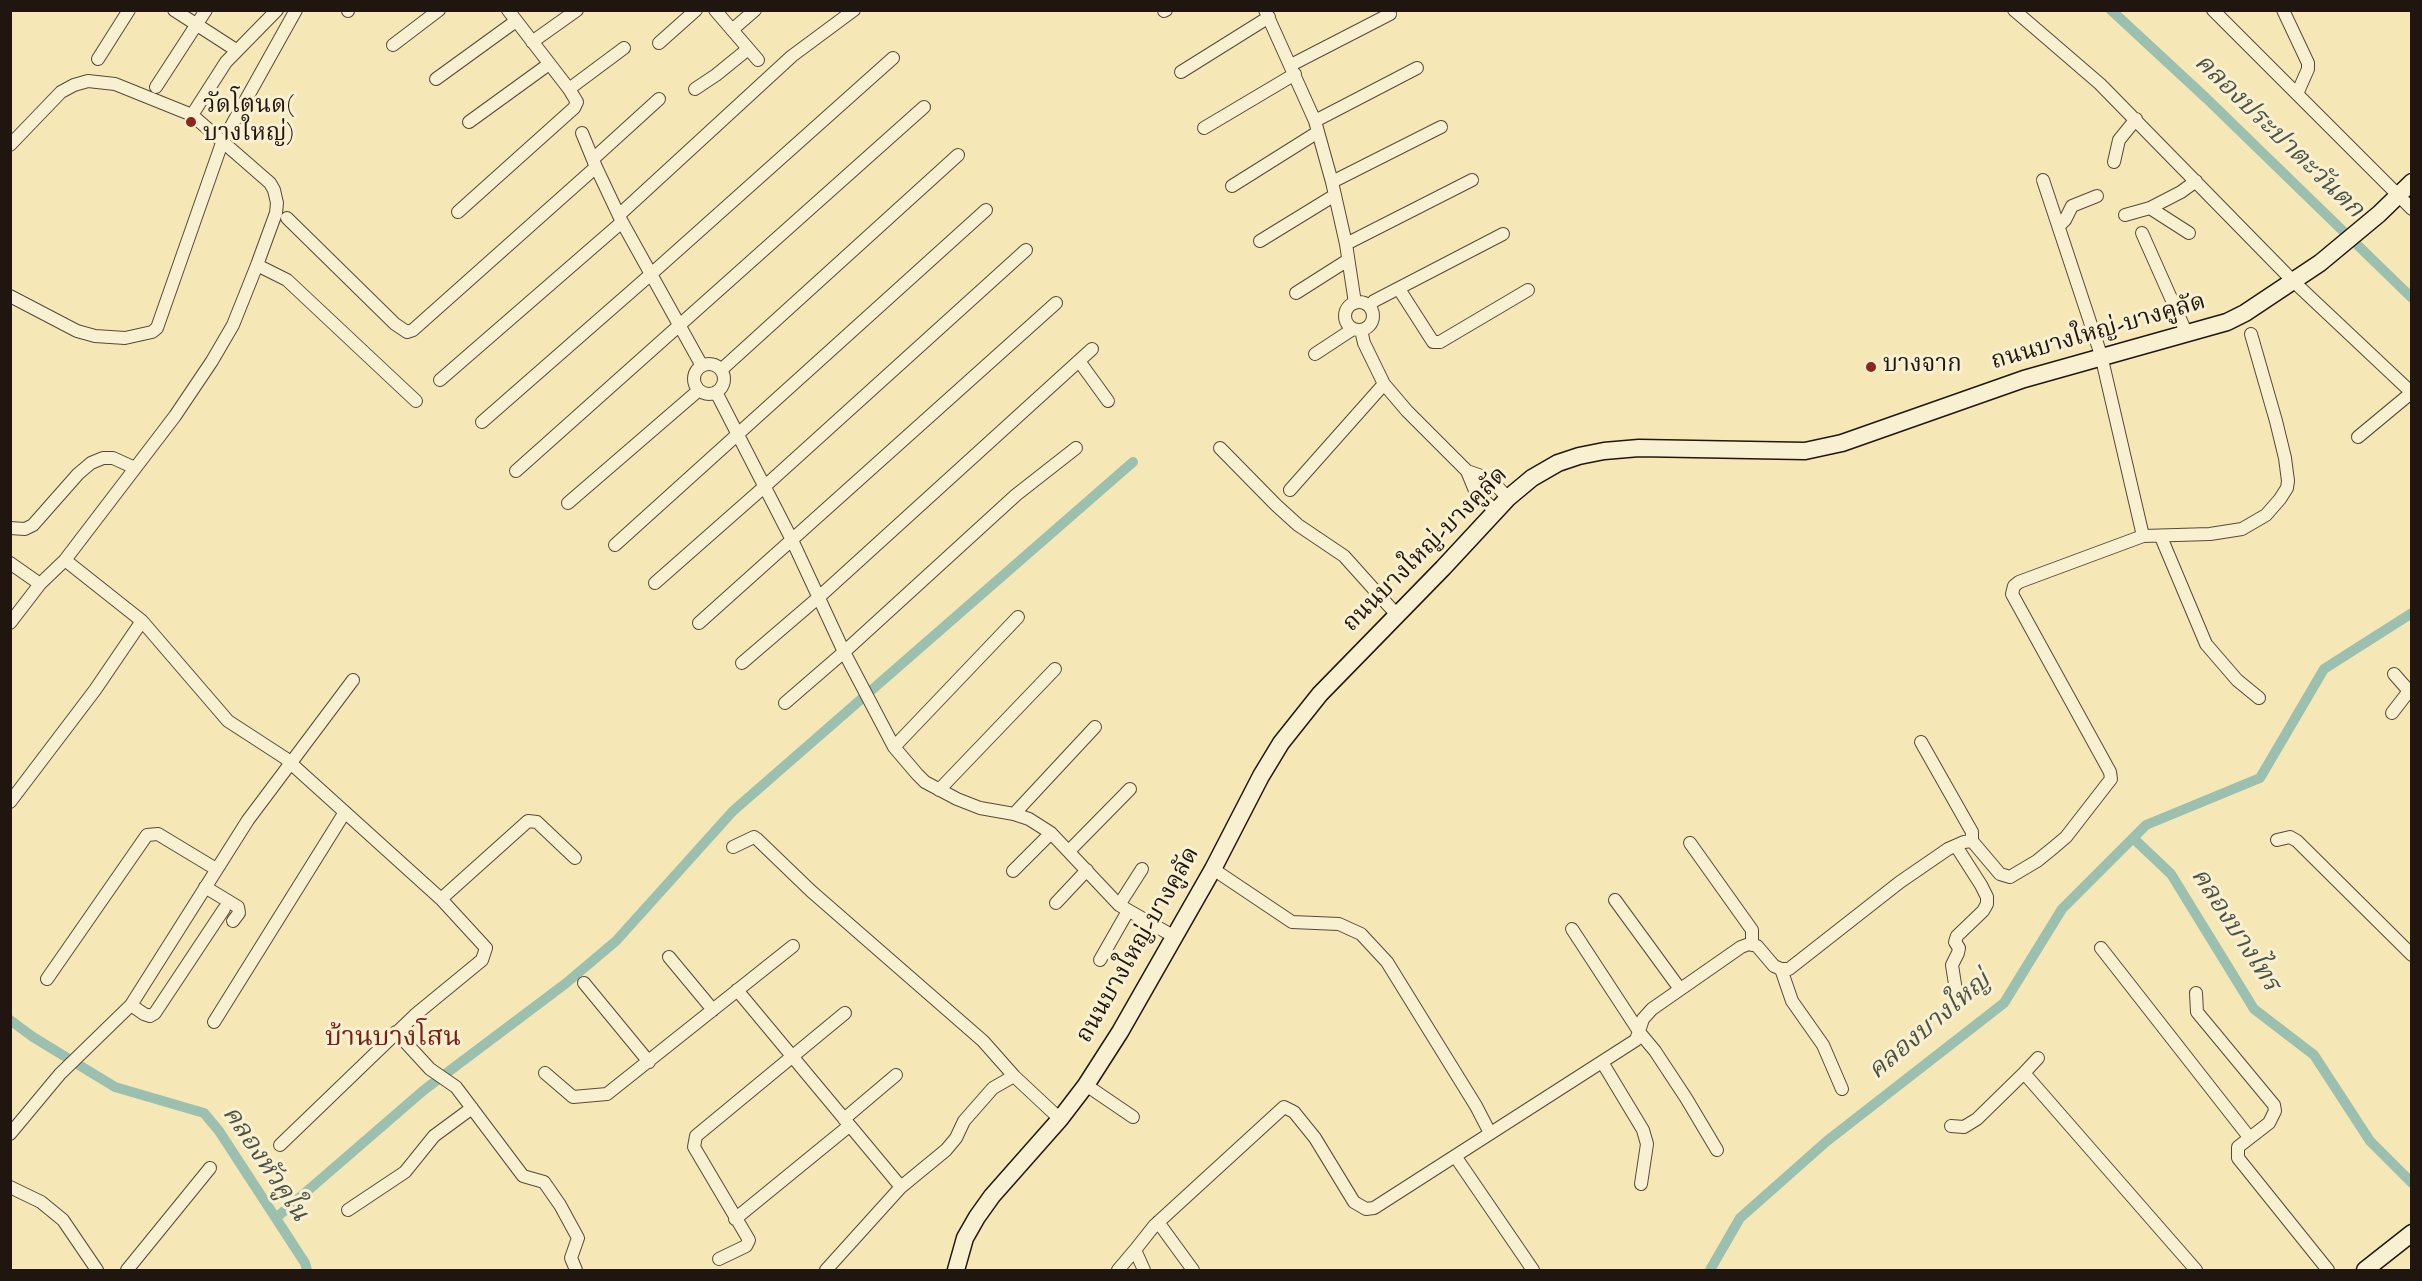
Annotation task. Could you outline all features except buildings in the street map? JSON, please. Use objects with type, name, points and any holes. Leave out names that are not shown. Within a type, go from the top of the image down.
[{"type":"street","points":[[98,59],[129,10]]},
{"type":"street","points":[[174,10],[236,50]]},
{"type":"street","points":[[156,87],[206,10]]},
{"type":"street","points":[[192,115],[219,71],[236,50],[262,28],[277,10]]},
{"type":"street","points":[[10,296],[18,298],[76,331],[95,336],[125,338],[152,332],[157,328],[226,135],[296,10]]},
{"type":"street","points":[[393,45],[439,10]]},
{"type":"street","points":[[532,42],[577,10]]},
{"type":"street","points":[[659,43],[696,10]]},
{"type":"street","points":[[715,10],[758,60]]},
{"type":"street","points":[[732,30],[754,10]]},
{"type":"street","points":[[440,380],[620,218],[792,56],[854,10]]},
{"type":"street","points":[[2014,10],[2100,84],[2293,281],[2411,393],[2358,437]]},
{"type":"street","points":[[2213,10],[2412,208]]},
{"type":"street","points":[[2283,10],[2308,63],[2308,69],[2297,94]]},
{"type":"street","points":[[1180,72],[1267,14],[1316,126],[1346,244],[1355,303]]},
{"type":"street","points":[[1204,128],[1293,69],[1390,14]]},
{"type":"street","points":[[436,79],[512,16],[575,98],[574,108],[458,212]]},
{"type":"street","points":[[569,89],[624,48]]},
{"type":"street","points":[[694,89],[716,75],[748,49]]},
{"type":"street","points":[[482,422],[893,58]]},
{"type":"street","points":[[470,122],[549,64]]},
{"type":"street","points":[[1232,186],[1316,126],[1417,68]]},
{"type":"street","points":[[10,145],[61,92],[88,81],[115,84],[192,115],[226,135],[270,183],[276,195],[276,213],[257,265],[232,325],[212,362],[175,416],[65,560],[40,584],[10,623]]},
{"type":"street","points":[[287,218],[395,324],[407,332],[412,330],[594,163],[659,99]]},
{"type":"street","points":[[516,471],[924,107]]},
{"type":"street","points":[[2114,162],[2115,149],[2119,141],[2136,119]]},
{"type":"street","points":[[1332,182],[1441,127]]},
{"type":"street","points":[[582,134],[620,218],[702,366]]},
{"type":"street","points":[[721,370],[958,155]]},
{"type":"street","points":[[1346,244],[1473,180]]},
{"type":"street","points":[[2043,180],[2101,355],[2143,536]]},
{"type":"street","points":[[2125,215],[2150,208],[2181,192],[2196,181]]},
{"type":"street","name":"ถนนบางใหญ่-บางคูลัด","points":[[956,1270],[965,1238],[977,1217],[992,1196],[1060,1119],[1086,1085],[1120,1032],[1213,869],[1261,776],[1281,743],[1320,694],[1508,498],[1532,478],[1558,463],[1604,451],[1639,448],[1805,451],[1842,443],[2024,378],[2101,355],[2227,322],[2248,324],[2293,281],[2379,214],[2412,182]]},
{"type":"street","points":[[1260,241],[1335,195]]},
{"type":"street","points":[[2059,226],[2066,220],[2072,206],[2097,196]]},
{"type":"street","points":[[2150,208],[2189,233]]},
{"type":"street","points":[[615,545],[986,210]]},
{"type":"street","points":[[2142,233],[2187,332]]},
{"type":"street","points":[[1368,306],[1503,234]]},
{"type":"street","points":[[655,583],[765,487],[1026,250]]},
{"type":"street","points":[[1296,292],[1348,260]]},
{"type":"street","points":[[257,265],[293,285],[416,401]]},
{"type":"street","points":[[1399,289],[1433,342],[1440,342],[1528,290]]},
{"type":"street","points":[[699,623],[1056,303]]},
{"type":"street","points":[[1315,354],[1357,329],[1368,327],[1373,318],[1368,306],[1355,303],[1346,315],[1349,325],[1357,329],[1384,384],[1407,411],[1467,471],[1476,493],[1496,511]]},
{"type":"street","points":[[1921,742],[1972,832],[1972,842],[2000,874],[2010,877],[2037,861],[2066,837],[2111,779],[2110,772],[2012,594],[2019,582],[2143,536],[2161,537],[2242,529],[2266,515],[2286,488],[2285,458],[2248,324]]},
{"type":"street","points":[[742,663],[819,597],[1092,349]]},
{"type":"street","points":[[1079,361],[1108,401]]},
{"type":"street","points":[[713,364],[721,370],[723,383],[716,392],[704,393],[699,390],[694,380],[697,369],[702,366],[713,364]]},
{"type":"street","points":[[1290,490],[1384,384]]},
{"type":"street","points":[[568,503],[699,390]]},
{"type":"street","points":[[716,392],[792,540],[844,652],[894,747],[917,774],[939,790],[980,807],[1029,819],[1051,832],[1124,908],[1173,936]]},
{"type":"street","points":[[784,703],[844,652],[1016,495],[1076,448]]},
{"type":"street","points":[[1220,448],[1283,512],[1344,556],[1397,615]]},
{"type":"street","points":[[10,528],[25,529],[33,525],[78,474],[92,463],[103,458],[113,458],[135,468]]},
{"type":"street","points":[[1467,471],[1490,479],[1508,498]]},
{"type":"street","points":[[2161,537],[2206,644],[2237,680],[2259,698]]},
{"type":"street","points":[[65,560],[142,621],[228,721],[278,752],[441,899],[486,948],[485,957],[396,1032],[280,1145]]},
{"type":"street","points":[[10,563],[40,584]]},
{"type":"street","points":[[894,747],[1018,617]]},
{"type":"street","points":[[10,802],[95,690],[142,621]]},
{"type":"street","points":[[939,790],[1055,669]]},
{"type":"street","points":[[2392,713],[2410,690],[2394,674]]},
{"type":"street","points":[[10,1134],[80,1052],[131,1005],[248,820],[353,680]]},
{"type":"street","points":[[1014,814],[1095,728]]},
{"type":"street","points":[[1069,851],[1131,789]]},
{"type":"street","points":[[214,1022],[345,812]]},
{"type":"street","points":[[441,899],[528,820],[537,822],[574,858]]},
{"type":"street","points":[[1013,871],[1051,832]]},
{"type":"street","points":[[46,979],[147,835],[158,834],[216,869]]},
{"type":"street","points":[[733,847],[754,837],[757,839],[811,891],[983,1041],[1014,1076],[1060,1119]]},
{"type":"street","points":[[2277,840],[2290,837],[2297,841],[2412,955]]},
{"type":"street","points":[[1118,1270],[1158,1222],[1284,1107],[1294,1112],[1324,1153],[1354,1202],[1365,1209],[1374,1208],[1636,1040],[1644,1019],[1652,1009],[1741,947],[1757,946],[1774,966],[1781,969],[1795,967],[1900,882],[1956,846],[1972,842]]},
{"type":"street","points":[[1690,843],[1752,930],[1752,945]]},
{"type":"street","points":[[1956,846],[1987,897],[1987,904],[1983,911],[1957,936],[1955,942],[1958,953],[1952,964],[1957,997]]},
{"type":"street","points":[[1100,960],[1142,869]]},
{"type":"street","points":[[1213,869],[1292,922],[1339,924],[1362,934],[1387,962],[1476,1106],[1490,1133]]},
{"type":"street","points":[[1056,903],[1087,870]]},
{"type":"street","points":[[205,887],[238,907],[239,913],[233,921]]},
{"type":"street","points":[[1615,900],[1680,989]]},
{"type":"street","points":[[131,1005],[144,1014],[150,1016],[155,1014],[224,909]]},
{"type":"street","points":[[1572,929],[1686,1098],[1717,1150]]},
{"type":"street","points":[[545,1073],[573,1097],[602,1096],[649,1062],[793,946]]},
{"type":"street","points":[[2101,948],[2249,1137]]},
{"type":"street","points":[[669,957],[713,1010]]},
{"type":"street","points":[[1781,969],[1792,1001],[1823,1045],[1842,1089]]},
{"type":"street","points":[[584,983],[649,1062]]},
{"type":"street","points":[[737,990],[901,1186]]},
{"type":"street","points":[[2196,993],[2197,1012],[2274,1105],[2274,1117],[2238,1147],[2237,1152],[2244,1168],[2328,1270]]},
{"type":"street","points":[[719,1259],[748,1244],[747,1237],[694,1147],[696,1136],[845,1013]]},
{"type":"street","points":[[396,1032],[430,1069],[449,1080],[523,1176],[544,1182],[578,1238],[572,1258],[576,1270]]},
{"type":"street","points":[[1951,1126],[1964,1127],[1977,1119],[2038,1058]]},
{"type":"street","points":[[1602,1062],[1643,1130],[1647,1144],[1641,1185]]},
{"type":"street","points":[[2024,1073],[2196,1270]]},
{"type":"street","points":[[735,1219],[847,1122],[896,1075]]},
{"type":"street","points":[[826,1270],[901,1186],[946,1150],[956,1138],[963,1121],[993,1088],[1014,1076]]},
{"type":"street","points":[[1086,1085],[1133,1117]]},
{"type":"street","points":[[348,1210],[405,1172],[434,1136],[472,1108]]},
{"type":"street","points":[[1455,1156],[1533,1270]]},
{"type":"street","points":[[127,1270],[210,1168]]},
{"type":"street","points":[[10,1187],[41,1202],[63,1220],[97,1270]]},
{"type":"street","points":[[1158,1222],[1193,1270]]},
{"type":"street","points":[[2365,1270],[2412,1233]]},
{"type":"street","points":[[1135,1250],[1144,1270]]},
{"type":"waterway","name":"คลองประปาตะวันตก","points":[[2111,10],[2206,98],[2412,298]]},
{"type":"waterway","points":[[276,1218],[424,1090],[565,984],[616,941],[733,811],[1133,462]]},
{"type":"waterway","name":"คลองบางใหญ่","points":[[1710,1270],[1740,1218],[1827,1141],[2004,1003],[2062,909],[2146,825],[2260,778],[2324,669],[2412,613]]},
{"type":"waterway","name":"คลองบางไทร","points":[[2133,838],[2171,874],[2254,1009],[2314,1055],[2370,1141],[2412,1183]]},
{"type":"waterway","name":"คลองหัวคูใน","points":[[10,1020],[33,1037],[115,1087],[204,1113],[219,1131],[305,1263],[307,1270]]},
{"type":"place","name":"วัดโตนด( บางใหญ่)","points":[[191,122]]},
{"type":"place","name":"บางจาก","points":[[1871,367]]},
{"type":"district","name":"บ้านบางโสน","points":[[393,1040]]}]
